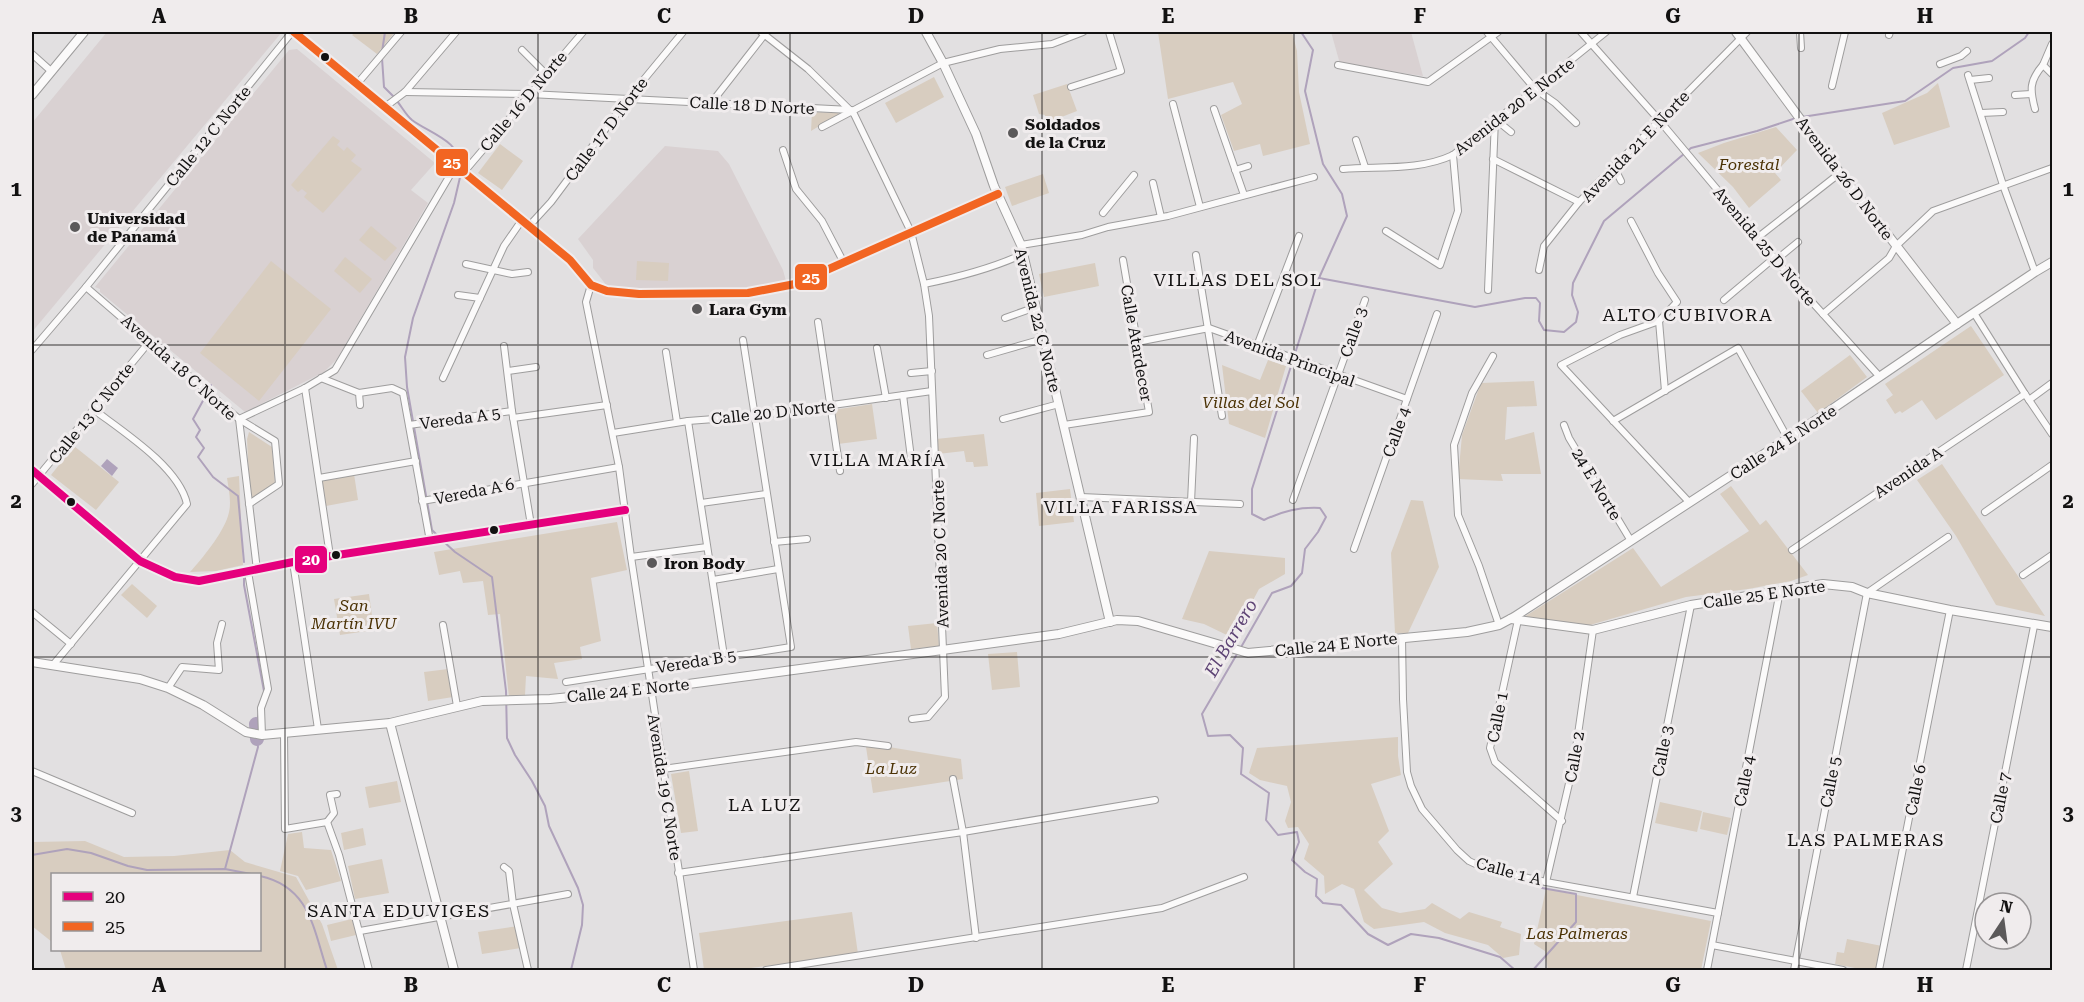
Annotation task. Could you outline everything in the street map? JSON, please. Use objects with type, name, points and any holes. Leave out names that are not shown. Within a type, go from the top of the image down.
[{"type":"main road","points":[[32,95],[84,32]]},
{"type":"main road","name":"Calle 24 E Norte","points":[[32,662],[140,679],[168,688],[203,705],[246,732],[261,735],[390,723],[457,706],[501,700],[558,698],[651,689],[944,650],[1059,634],[1117,620],[1138,621],[1244,651],[1467,632],[1515,620],[1630,541],[1788,439],[2052,262]]},
{"type":"street","points":[[293,32],[570,260],[591,285],[607,291],[639,294],[748,293],[795,284],[998,194]]},
{"type":"street","name":"Calle 12 C Norte","points":[[32,350],[293,32]]},
{"type":"street","points":[[357,84],[401,32]]},
{"type":"street","points":[[385,107],[405,92],[456,32]]},
{"type":"street","name":"Calle 16 D Norte","points":[[464,171],[583,32]]},
{"type":"street","name":"Calle 17 D Norte","points":[[529,226],[575,172],[627,100],[682,32]]},
{"type":"street","name":"Avenida 22 C Norte","points":[[926,32],[944,63],[976,134],[998,194],[1021,245],[1110,622]]},
{"type":"street","points":[[822,127],[944,63],[1000,49],[1052,44],[1083,32]]},
{"type":"street","points":[[1071,87],[1121,71],[1110,32]]},
{"type":"street","points":[[1338,65],[1428,82],[1489,34],[1498,32]]},
{"type":"street","name":"Avenida 25 D Norte","points":[[1581,32],[1659,120],[1775,259],[1880,377]]},
{"type":"street","name":"Avenida 20 E Norte","points":[[1343,169],[1390,168],[1442,160],[1453,155],[1606,32]]},
{"type":"street","points":[[1800,32],[1801,48]]},
{"type":"street","points":[[1832,86],[1845,32]]},
{"type":"street","points":[[712,102],[763,33]]},
{"type":"street","name":"Avenida 20 C Norte","points":[[763,33],[808,69],[852,110],[912,232],[924,284],[929,316],[932,371],[945,697],[928,717],[912,718]]},
{"type":"street","points":[[1489,34],[1536,89],[1576,123]]},
{"type":"street","name":"Avenida 21 E Norte","points":[[1539,270],[1544,246],[1579,202],[1741,34]]},
{"type":"street","name":"Avenida 26 D Norte","points":[[1741,34],[1840,173],[1957,324]]},
{"type":"street","points":[[2035,109],[2031,93],[2033,76],[2043,65],[2052,44]]},
{"type":"street","points":[[522,50],[546,74]]},
{"type":"street","points":[[1940,64],[1961,56],[1967,51]]},
{"type":"street","points":[[32,54],[51,71]]},
{"type":"street","points":[[2043,65],[2052,74]]},
{"type":"street","points":[[1989,78],[1969,77],[2003,185],[2035,272]]},
{"type":"street","name":"Calle 18 D Norte","points":[[405,92],[529,94],[852,110]]},
{"type":"street","points":[[2015,95],[2031,93]]},
{"type":"street","points":[[1173,104],[1200,207]]},
{"type":"street","points":[[1214,109],[1244,195]]},
{"type":"street","points":[[1982,113],[2003,112]]},
{"type":"street","points":[[1495,119],[1510,132]]},
{"type":"street","points":[[1488,290],[1495,119]]},
{"type":"street","points":[[1356,140],[1365,167]]},
{"type":"street","points":[[783,150],[796,189],[822,221],[844,263]]},
{"type":"street","points":[[1386,231],[1440,265],[1458,211],[1453,155]]},
{"type":"street","points":[[1493,159],[1579,202]]},
{"type":"street","points":[[239,419],[305,388],[335,370],[457,165]]},
{"type":"street","points":[[1235,170],[1248,166]]},
{"type":"street","points":[[1614,167],[1620,181]]},
{"type":"street","points":[[1823,314],[1889,258],[1896,246],[1933,211],[2052,168]]},
{"type":"street","points":[[1757,238],[1840,173]]},
{"type":"street","points":[[1104,213],[1134,175]]},
{"type":"street","points":[[1021,245],[1161,218],[1314,177]]},
{"type":"street","points":[[1153,183],[1161,218]]},
{"type":"street","points":[[443,378],[504,246],[522,220]]},
{"type":"street","points":[[1631,220],[1658,273],[1677,302],[1659,321],[1620,335],[1561,365],[1689,502]]},
{"type":"street","points":[[1257,346],[1299,236]]},
{"type":"street","points":[[1724,300],[1798,242]]},
{"type":"street","points":[[924,284],[973,273],[1023,254]]},
{"type":"street","points":[[1196,255],[1222,416]]},
{"type":"street","name":"Calle Atardecer","points":[[1064,425],[1149,412],[1123,260]]},
{"type":"street","points":[[466,264],[512,274],[528,272]]},
{"type":"street","name":"Avenida 19 C Norte","points":[[591,285],[586,302],[619,467],[694,970]]},
{"type":"street","name":"Avenida 18 C Norte","points":[[86,286],[239,419],[257,570]]},
{"type":"street","points":[[458,295],[480,298]]},
{"type":"street","name":"Calle 3","points":[[1293,500],[1365,300]]},
{"type":"street","points":[[1005,318],[1036,307]]},
{"type":"street","points":[[1974,313],[2052,434]]},
{"type":"street","name":"Calle 4","points":[[1354,549],[1437,314]]},
{"type":"street","points":[[1659,321],[1665,391]]},
{"type":"street","points":[[818,322],[840,471]]},
{"type":"street","name":"Avenida Principal","points":[[1137,342],[1209,328],[1407,399]]},
{"type":"street","points":[[987,355],[1043,339]]},
{"type":"street","points":[[713,580],[778,569],[743,340]]},
{"type":"street","name":"Calle 13 C Norte","points":[[32,484],[150,341]]},
{"type":"street","points":[[504,346],[531,525]]},
{"type":"street","points":[[877,348],[886,398]]},
{"type":"street","points":[[1613,421],[1738,348],[1788,439]]},
{"type":"street","points":[[666,352],[677,422]]},
{"type":"street","points":[[1492,356],[1472,393],[1454,445],[1458,515],[1479,566],[1499,625]]},
{"type":"street","points":[[508,371],[536,367]]},
{"type":"street","points":[[911,373],[932,371]]},
{"type":"street","points":[[321,378],[359,393],[392,388],[403,393],[432,541]]},
{"type":"street","name":"Avenida A","points":[[1792,550],[2052,383]]},
{"type":"street","points":[[305,388],[330,556]]},
{"type":"street","name":"Calle 20 D Norte","points":[[613,434],[677,422],[829,407],[933,391]]},
{"type":"street","points":[[359,393],[360,405]]},
{"type":"street","points":[[903,395],[911,458]]},
{"type":"street","points":[[1003,419],[1059,404]]},
{"type":"street","name":"Vereda A 5","points":[[409,425],[607,405]]},
{"type":"street","points":[[53,665],[187,504],[185,495],[149,451],[93,409]]},
{"type":"street","points":[[239,419],[275,441],[279,484],[249,504]]},
{"type":"street","points":[[688,421],[724,656]]},
{"type":"street","name":"24 E Norte","points":[[1564,425],[1569,438],[1630,541]]},
{"type":"street","points":[[1191,502],[1194,438]]},
{"type":"street","points":[[319,478],[416,461]]},
{"type":"street","points":[[1985,512],[2052,465]]},
{"type":"street","name":"Vereda A 6","points":[[423,501],[619,467]]},
{"type":"street","points":[[32,470],[140,561],[175,577],[199,581],[293,562],[625,510]]},
{"type":"street","points":[[701,503],[766,494]]},
{"type":"street","points":[[1081,497],[1240,504]]},
{"type":"street","points":[[1867,593],[1948,537]]},
{"type":"street","points":[[774,542],[807,539]]},
{"type":"street","points":[[631,557],[707,547]]},
{"type":"street","points":[[2023,575],[2052,555]]},
{"type":"street","points":[[293,562],[318,729]]},
{"type":"street","name":"Vereda B 5","points":[[566,682],[790,647],[778,569]]},
{"type":"street","points":[[248,572],[268,689],[261,708],[261,735]]},
{"type":"street","name":"Calle 25 E Norte","points":[[1515,620],[1593,630],[1690,605],[1808,585],[1834,584],[1950,610],[2034,626],[2052,627]]},
{"type":"street","name":"Calle 4","points":[[1707,970],[1780,591]]},
{"type":"street","name":"Calle 5","points":[[1794,970],[1867,593]]},
{"type":"street","name":"Calle 3","points":[[1633,897],[1690,605]]},
{"type":"street","name":"Calle 6","points":[[1879,970],[1950,610]]},
{"type":"street","points":[[32,612],[71,644]]},
{"type":"street","name":"Calle 1","points":[[1515,620],[1490,748],[1495,762],[1562,821]]},
{"type":"street","points":[[168,688],[182,667],[219,670],[217,644],[222,624]]},
{"type":"street","points":[[443,625],[457,706]]},
{"type":"street","name":"Calle 7","points":[[1966,970],[2034,626]]},
{"type":"street","name":"Calle 2","points":[[1546,882],[1574,762],[1593,630]]},
{"type":"street","name":"Calle 1 A","points":[[1402,638],[1407,772],[1415,798],[1435,826],[1469,861],[1484,868],[1546,882],[1718,913]]},
{"type":"street","points":[[390,723],[454,970]]},
{"type":"street","points":[[284,733],[285,830],[327,822],[334,813],[330,795],[337,794]]},
{"type":"street","points":[[663,769],[856,742],[888,746]]},
{"type":"street","points":[[32,771],[132,813]]},
{"type":"street","points":[[953,779],[963,832],[976,938]]},
{"type":"street","points":[[678,873],[963,832],[1155,800]]},
{"type":"street","points":[[327,822],[339,855],[369,970]]},
{"type":"street","points":[[504,867],[509,871],[513,904],[528,970]]},
{"type":"street","points":[[766,970],[1162,909],[1244,877]]},
{"type":"street","points":[[360,931],[568,894]]},
{"type":"street","points":[[1712,945],[1843,970]]},
{"type":"shaded area","name":"Universidad de Panamá","points":[[107,32],[282,32],[32,332],[32,123]]},
{"type":"shaded area","points":[[1331,32],[1411,32],[1423,76],[1340,64]]},
{"type":"shaded area","points":[[297,49],[435,163],[411,190],[428,203],[337,359],[324,372],[245,412],[95,287],[289,50]]},
{"type":"shaded area","points":[[665,146],[718,151],[729,164],[783,270],[786,281],[753,289],[633,291],[607,286],[593,268],[593,260],[578,239]]},
{"type":"shaded area","points":[[107,459],[118,468],[112,476],[101,466]]},
{"type":"green space","points":[[356,32],[395,32],[377,54],[352,35]]},
{"type":"green space","points":[[1158,32],[1292,32],[1297,51],[1299,92],[1310,144],[1263,156],[1260,144],[1234,151],[1221,115],[1242,104],[1233,82],[1168,99]]},
{"type":"green space","points":[[934,77],[944,97],[896,123],[885,103]]},
{"type":"green space","points":[[1938,83],[1950,127],[1894,145],[1882,113],[1927,93]]},
{"type":"green space","points":[[1067,84],[1077,111],[1046,123],[1045,115],[1039,114],[1033,95]]},
{"type":"green space","points":[[812,112],[838,113],[839,114],[811,131]]},
{"type":"green space","name":"Forestal","points":[[1776,127],[1797,150],[1775,173],[1781,180],[1749,208],[1733,187],[1698,153]]},
{"type":"green space","points":[[333,136],[340,141],[337,145],[344,151],[347,147],[356,155],[351,161],[362,169],[323,213],[304,197],[307,193],[302,189],[298,192],[291,185]]},
{"type":"green space","points":[[500,144],[523,161],[502,190],[478,173]]},
{"type":"green space","points":[[1043,174],[1049,193],[1012,206],[1005,187]]},
{"type":"green space","points":[[371,226],[397,248],[385,261],[359,240]]},
{"type":"green space","points":[[345,257],[372,279],[360,293],[334,271]]},
{"type":"green space","points":[[271,261],[331,309],[259,401],[200,353]]},
{"type":"green space","points":[[637,261],[669,263],[668,281],[636,280]]},
{"type":"green space","points":[[1095,263],[1099,286],[1044,297],[1039,274]]},
{"type":"green space","points":[[1971,326],[2004,375],[1936,420],[1922,400],[1902,413],[1900,411],[1895,414],[1886,400],[1893,395],[1885,384]]},
{"type":"green space","points":[[1850,355],[1867,377],[1818,413],[1801,391]]},
{"type":"green space","name":"Villas del Sol","points":[[1268,360],[1286,366],[1265,438],[1229,424],[1222,365],[1260,380]]},
{"type":"green space","points":[[1534,381],[1537,406],[1507,407],[1505,440],[1534,432],[1541,474],[1501,474],[1503,481],[1458,479],[1462,435],[1481,383]]},
{"type":"green space","points":[[872,404],[877,439],[838,444],[833,410]]},
{"type":"green space","points":[[249,432],[272,447],[275,484],[250,501],[247,439]]},
{"type":"green space","points":[[984,434],[988,466],[974,467],[973,462],[966,462],[964,451],[938,454],[936,439]]},
{"type":"green space","points":[[74,446],[119,482],[96,510],[51,475]]},
{"type":"green space","points":[[1942,464],[2045,616],[1996,605],[1956,536],[1917,480]]},
{"type":"green space","points":[[354,474],[358,500],[326,506],[321,479]]},
{"type":"green space","points":[[239,476],[243,565],[216,571],[190,572],[212,546],[228,516],[230,497],[227,478]]},
{"type":"green space","points":[[1731,486],[1760,525],[1766,520],[1808,575],[1791,581],[1748,589],[1686,597],[1590,625],[1524,617],[1633,548],[1661,587],[1749,531],[1720,494]]},
{"type":"green space","points":[[1070,489],[1074,522],[1039,526],[1036,493]]},
{"type":"green space","points":[[1411,500],[1423,501],[1439,567],[1408,633],[1395,633],[1391,553]]},
{"type":"green space","points":[[617,522],[627,570],[591,578],[601,641],[580,647],[582,659],[554,663],[558,679],[526,676],[525,695],[509,697],[500,614],[488,615],[483,581],[463,583],[460,571],[439,575],[434,552]]},
{"type":"green space","points":[[1209,551],[1285,558],[1285,574],[1259,589],[1233,638],[1204,624],[1182,619]]},
{"type":"green space","points":[[132,584],[157,606],[147,618],[121,595]]},
{"type":"green space","name":"San Martín IVU","points":[[369,594],[374,630],[340,635],[334,599]]},
{"type":"green space","points":[[937,623],[939,646],[911,649],[908,626]]},
{"type":"green space","points":[[1017,652],[1020,687],[992,690],[988,654]]},
{"type":"green space","points":[[448,669],[453,697],[428,701],[424,672]]},
{"type":"green space","points":[[1398,737],[1401,775],[1371,784],[1389,831],[1378,842],[1393,864],[1364,890],[1382,908],[1400,913],[1425,909],[1432,903],[1460,919],[1469,912],[1502,922],[1500,927],[1521,934],[1519,955],[1503,958],[1488,945],[1445,933],[1424,922],[1374,929],[1364,922],[1354,889],[1342,884],[1325,894],[1324,876],[1304,859],[1309,844],[1298,827],[1288,828],[1285,821],[1291,802],[1287,786],[1260,780],[1249,773],[1257,748]]},
{"type":"green space","name":"La Luz","points":[[877,745],[961,759],[963,779],[873,793],[866,747],[877,747]]},
{"type":"green space","points":[[689,771],[698,831],[681,833],[671,774]]},
{"type":"green space","points":[[397,781],[401,802],[369,808],[365,787]]},
{"type":"green space","points":[[1660,802],[1702,811],[1697,832],[1655,823]]},
{"type":"green space","points":[[1703,812],[1731,818],[1727,835],[1700,829]]},
{"type":"green space","points":[[363,828],[366,845],[344,850],[341,833]]},
{"type":"green space","points":[[302,832],[304,848],[331,850],[341,881],[306,890],[298,876],[280,871],[288,834]]},
{"type":"green space","points":[[85,841],[124,857],[174,856],[230,850],[245,862],[296,877],[322,924],[338,970],[66,970],[60,951],[261,951],[261,873],[51,873],[51,941],[32,926],[32,842]]},
{"type":"green space","points":[[382,859],[389,893],[355,899],[348,866]]},
{"type":"green space","name":"Las Palmeras","points":[[1546,889],[1711,921],[1701,970],[1548,970],[1545,951],[1534,944]]},
{"type":"green space","points":[[852,912],[858,954],[736,970],[704,970],[699,933]]},
{"type":"green space","points":[[352,919],[356,935],[331,941],[327,925]]},
{"type":"green space","points":[[518,926],[521,948],[482,954],[478,932]]},
{"type":"green space","points":[[1847,939],[1882,946],[1877,970],[1835,964],[1837,952],[1844,953]]},
{"type":"waterway","points":[[382,52],[385,32]]},
{"type":"waterway","name":"El Barrero","points":[[1240,649],[1272,593],[1291,586],[1302,573],[1305,549],[1326,517],[1320,508],[1291,510],[1264,520],[1252,514],[1252,489],[1319,278],[1347,216],[1342,194],[1323,164],[1305,91],[1313,50],[1301,32]]},
{"type":"waterway","points":[[1802,117],[1905,101],[1953,68],[1992,61],[2025,38],[2029,32]]},
{"type":"waterway","points":[[382,58],[384,87],[395,98]]},
{"type":"waterway","points":[[397,101],[412,120],[450,144],[460,158],[461,167]]},
{"type":"waterway","points":[[1319,278],[1475,307],[1536,298],[1540,303],[1539,321],[1544,330],[1564,332],[1576,322],[1578,312],[1572,295],[1573,283],[1604,221],[1691,148],[1796,118]]},
{"type":"waterway","points":[[439,537],[432,530],[407,387],[405,357],[413,318],[454,203],[461,173]]},
{"type":"waterway","points":[[205,397],[193,419],[200,430],[196,437],[204,448],[198,457],[213,477],[238,496],[244,562]]},
{"type":"waterway","points":[[443,541],[492,577],[506,691],[507,738],[545,806],[549,826],[578,888],[583,905],[582,925],[571,970]]},
{"type":"waterway","points":[[244,575],[264,691]]},
{"type":"waterway","name":"El Barrero","points":[[1237,654],[1202,714],[1208,736],[1230,735],[1243,748],[1241,774],[1269,793],[1266,820],[1278,835],[1297,832],[1299,842],[1292,860],[1317,879],[1316,896],[1323,903],[1341,905],[1368,934],[1388,945],[1411,934],[1439,938],[1500,957],[1515,970]]},
{"type":"waterway","points":[[256,724],[259,713]]},
{"type":"waterway","points":[[256,724],[257,739]]},
{"type":"waterway","points":[[225,869],[258,747],[257,739]]},
{"type":"waterway","points":[[32,855],[67,849],[91,853],[147,870],[225,869],[246,873]]},
{"type":"waterway","points":[[261,876],[277,881],[290,889],[307,911],[327,970]]},
{"type":"waterway","points":[[1533,970],[1576,922],[1576,894],[1542,888]]},
{"type":"transit line","name":"25","points":[[294,32],[570,260],[591,285],[607,291],[639,294],[748,293],[795,284],[998,194]]},
{"type":"transit line","name":"20","points":[[32,470],[140,561],[175,577],[199,581],[293,562],[625,510]]},
{"type":"place","name":"Soldados de la Cruz","points":[[1013,133]]},
{"type":"place","name":"Universidad de Panamá","points":[[75,227]]},
{"type":"place","name":"Lara Gym","points":[[697,309]]},
{"type":"place","name":"Iron Body","points":[[652,563]]},
{"type":"district","name":"VILLAS DEL SOL","points":[[1238,280]]},
{"type":"district","name":"ALTO CUBIVORA","points":[[1688,315]]},
{"type":"district","name":"VILLA MARÍA","points":[[878,460]]},
{"type":"district","name":"VILLA FARISSA","points":[[1121,507]]},
{"type":"district","name":"LA LUZ","points":[[765,805]]},
{"type":"district","name":"LAS PALMERAS","points":[[1866,840]]},
{"type":"district","name":"SANTA EDUVIGES","points":[[399,911]]}]
